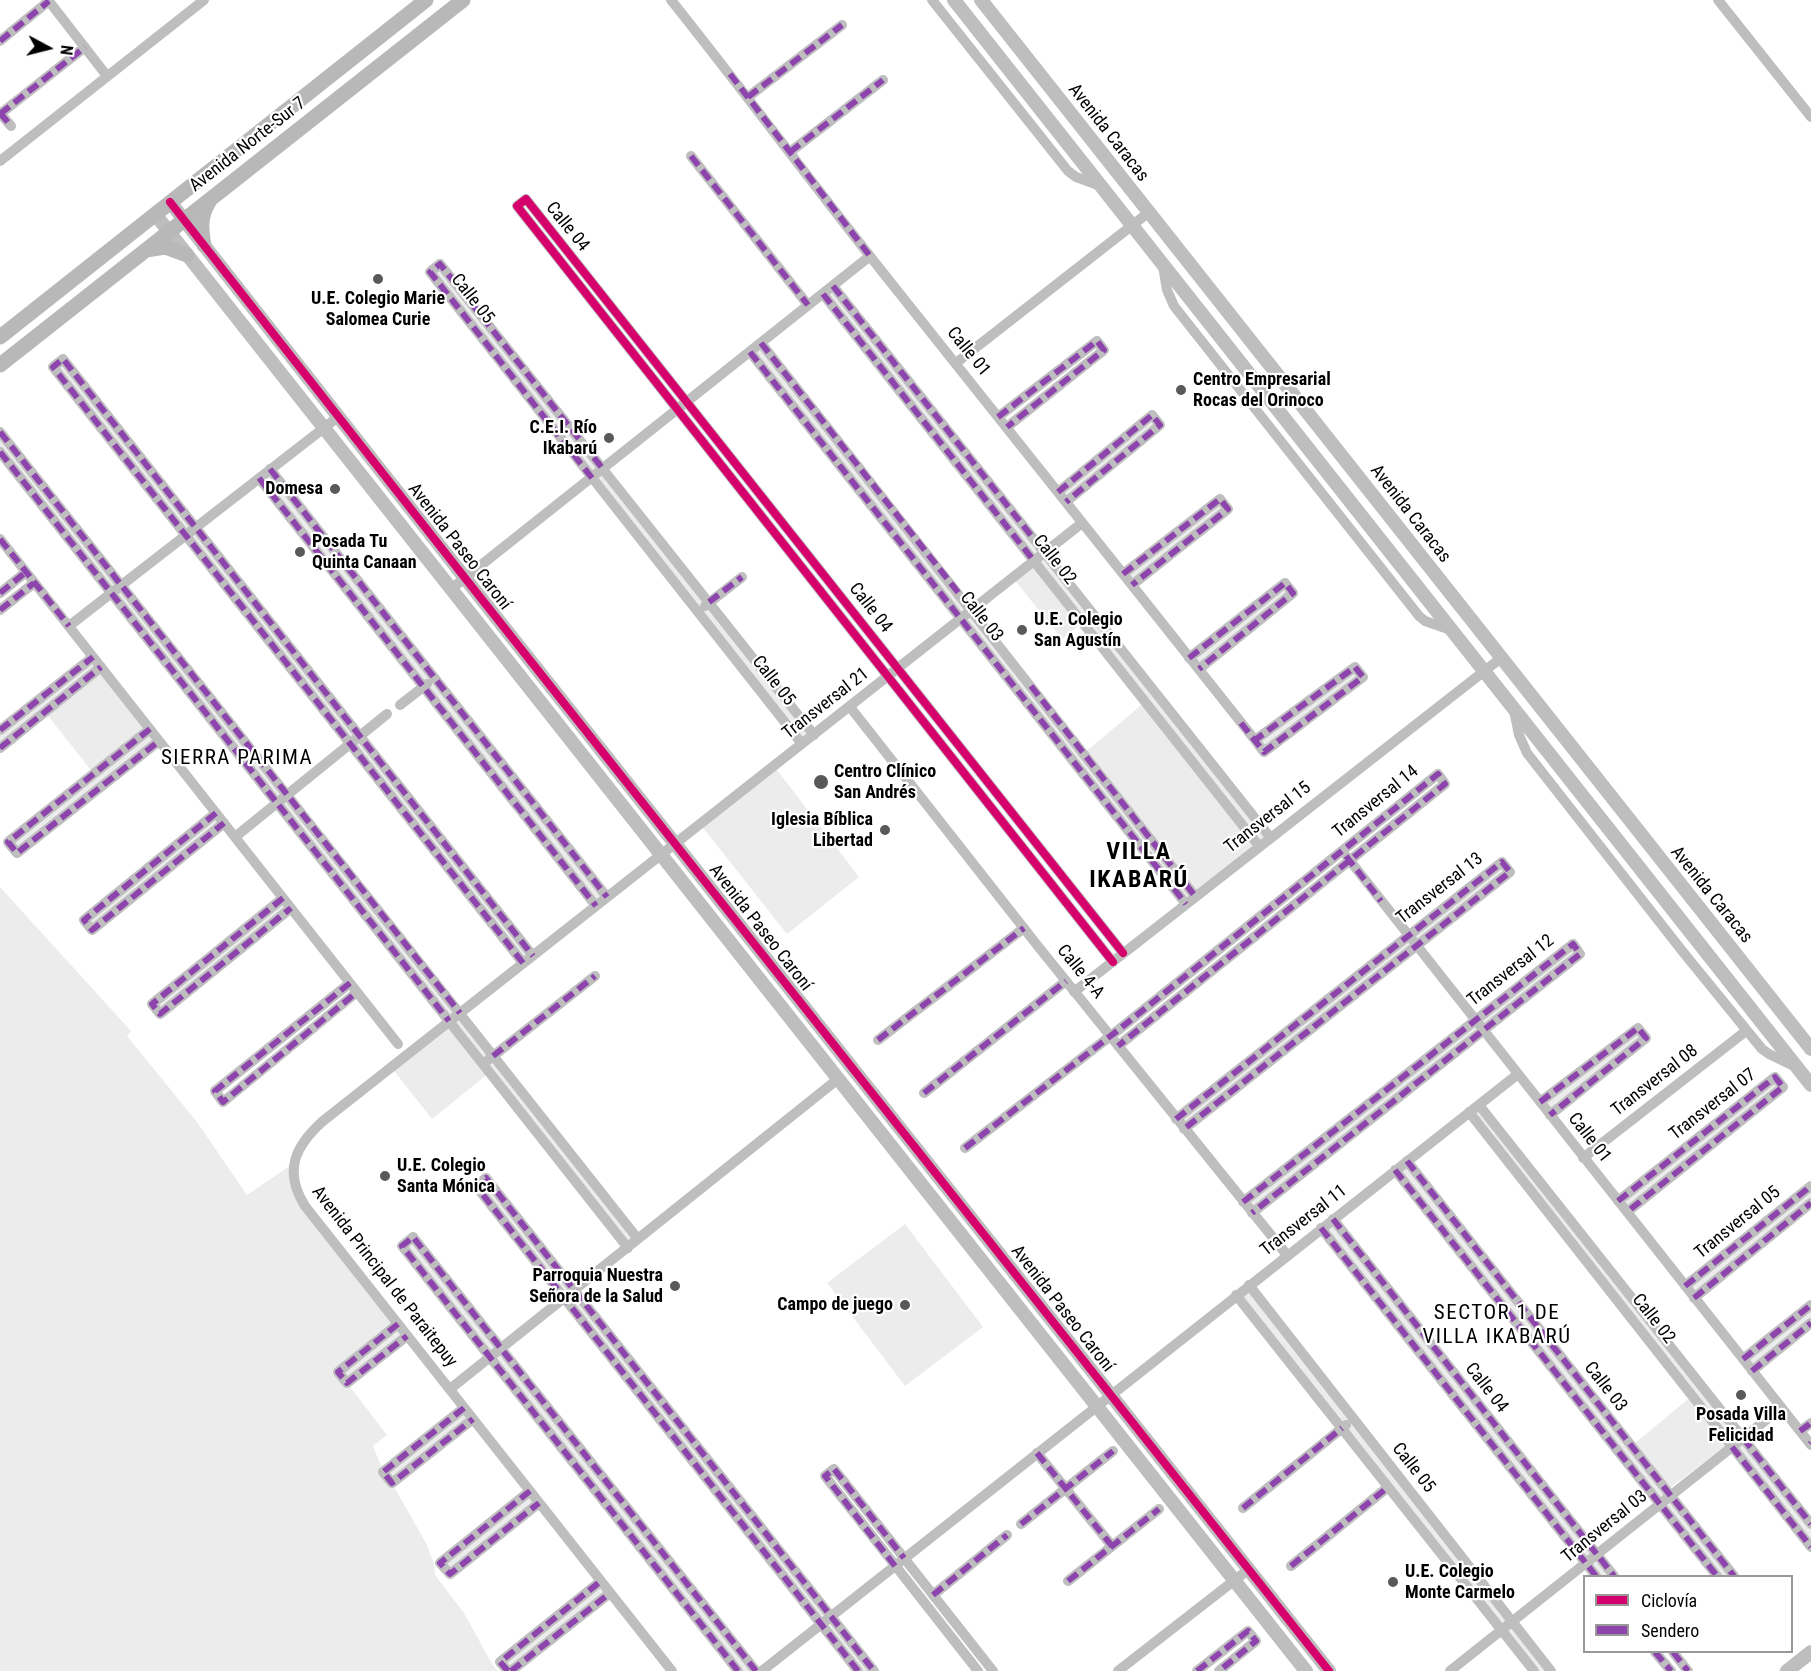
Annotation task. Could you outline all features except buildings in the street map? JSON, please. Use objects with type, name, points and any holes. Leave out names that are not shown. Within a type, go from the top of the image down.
[{"type":"main road","name":"Avenida Norte-Sur 7","points":[[0,365],[464,0]]},
{"type":"main road","name":"Avenida Norte-Sur 7","points":[[0,336],[419,2]]},
{"type":"main road","points":[[204,245],[201,224],[203,214],[212,197]]},
{"type":"main road","points":[[146,250],[165,248],[188,255]]},
{"type":"street","points":[[0,160],[204,0]]},
{"type":"street","name":"Calle 01","points":[[671,0],[870,256],[1264,752],[1362,677],[1355,667],[1255,740]]},
{"type":"street","points":[[932,0],[1068,171],[1076,177],[1101,186]]},
{"type":"street","points":[[954,0],[1811,1085]]},
{"type":"street","name":"Avenida Caracas","points":[[981,0],[1811,1050]]},
{"type":"street","points":[[1718,0],[1811,117]]},
{"type":"street","points":[[0,41],[49,1],[107,76]]},
{"type":"street","points":[[748,97],[842,25]]},
{"type":"street","points":[[10,126],[0,114],[85,46]]},
{"type":"street","points":[[790,152],[883,80]]},
{"type":"street","points":[[691,156],[808,305]]},
{"type":"street","name":"Calle 04","points":[[1113,962],[517,206],[526,199],[735,460],[1123,953]]},
{"type":"street","name":"Avenida Paseo Caroní","points":[[170,202],[1329,1671]]},
{"type":"street","points":[[956,363],[1148,213]]},
{"type":"street","name":"Avenida Paseo Caroní","points":[[155,214],[325,426],[451,589],[1306,1671]]},
{"type":"street","points":[[451,589],[870,256]]},
{"type":"street","name":"Calle 05","points":[[802,744],[430,272],[440,264],[814,735]]},
{"type":"street","name":"Calle 02","points":[[833,286],[1270,837]]},
{"type":"street","name":"Calle 02","points":[[823,294],[1259,846]]},
{"type":"street","points":[[842,318],[852,310]]},
{"type":"street","points":[[998,417],[1096,341],[1104,350],[1007,428]]},
{"type":"street","name":"Calle 03","points":[[761,343],[1195,896]]},
{"type":"street","name":"Calle 03","points":[[750,352],[1186,904]]},
{"type":"street","points":[[523,963],[53,367],[63,359],[533,956]]},
{"type":"street","points":[[775,383],[786,375]]},
{"type":"street","points":[[1058,492],[1152,416],[1160,425],[1066,502]]},
{"type":"street","points":[[69,626],[338,417]]},
{"type":"street","points":[[928,427],[938,419]]},
{"type":"street","points":[[0,432],[638,1239]]},
{"type":"street","points":[[0,452],[628,1248]]},
{"type":"street","points":[[723,470],[735,460]]},
{"type":"street","points":[[270,470],[607,897]]},
{"type":"street","points":[[856,485],[866,476]]},
{"type":"street","points":[[259,478],[596,906]]},
{"type":"street","points":[[1123,574],[1220,499],[1228,509],[1132,585]]},
{"type":"street","points":[[1000,518],[1010,509]]},
{"type":"street","name":"Transversal 21","points":[[661,855],[1082,523]]},
{"type":"street","points":[[782,543],[793,534]]},
{"type":"street","points":[[0,539],[398,1044]]},
{"type":"street","points":[[0,593],[26,572]]},
{"type":"street","points":[[339,580],[351,572]]},
{"type":"street","points":[[697,611],[742,577]]},
{"type":"street","points":[[0,610],[34,583]]},
{"type":"street","points":[[1190,658],[1285,584],[1293,593],[1199,669]]},
{"type":"street","points":[[270,643],[280,635]]},
{"type":"street","points":[[0,730],[93,657]]},
{"type":"street","name":"Transversal 15","points":[[1074,992],[1501,658]]},
{"type":"street","points":[[0,748],[101,667]]},
{"type":"street","points":[[400,705],[434,678]]},
{"type":"street","points":[[1146,702],[1156,693]]},
{"type":"street","points":[[199,704],[208,695]]},
{"type":"street","name":"Calle 4-A","points":[[850,707],[1074,992],[1287,1255]]},
{"type":"street","points":[[1514,710],[1519,735],[1527,753],[1746,1031],[1769,1054],[1797,1067]]},
{"type":"street","points":[[235,837],[387,714]]},
{"type":"street","points":[[150,729],[8,842],[17,853],[159,741]]},
{"type":"street","points":[[1073,762],[1084,753]]},
{"type":"street","name":"Transversal 14","points":[[965,1148],[1110,1036],[1438,774],[1445,784],[1118,1046]]},
{"type":"street","points":[[1219,795],[1230,786]]},
{"type":"street","points":[[512,799],[522,790]]},
{"type":"street","points":[[1000,819],[1010,810]]},
{"type":"street","points":[[216,813],[84,920],[92,930],[224,823]]},
{"type":"street","points":[[440,858],[449,850]]},
{"type":"street","name":"Calle 01","points":[[1342,851],[1811,1444]]},
{"type":"street","name":"Avenida Principal de Paraitepuy","points":[[661,855],[312,1131],[299,1146],[294,1163],[297,1190],[305,1206],[672,1671]]},
{"type":"street","name":"Transversal 13","points":[[1176,1119],[1502,862],[1510,872],[1184,1129]]},
{"type":"street","points":[[283,898],[152,1004],[160,1014],[291,908]]},
{"type":"street","points":[[363,912],[373,903]]},
{"type":"street","points":[[1273,906],[1280,916]]},
{"type":"street","points":[[878,1040],[1024,928]]},
{"type":"street","points":[[1226,943],[1233,953]]},
{"type":"street","name":"Transversal 12","points":[[1243,1202],[1573,944],[1580,954],[1252,1213]]},
{"type":"street","points":[[483,1064],[595,976]]},
{"type":"street","points":[[924,1093],[1066,981]]},
{"type":"street","points":[[1350,982],[1358,992]]},
{"type":"street","points":[[350,983],[215,1091],[223,1102],[357,992]]},
{"type":"street","points":[[1170,988],[1178,998]]},
{"type":"street","points":[[1295,1025],[1303,1036]]},
{"type":"street","points":[[1540,1102],[1638,1028],[1646,1038],[1550,1115]]},
{"type":"street","name":"Transversal 08","points":[[1583,1158],[1746,1031]]},
{"type":"street","name":"Transversal 11","points":[[762,1671],[1518,1074]]},
{"type":"street","name":"Transversal 07","points":[[1618,1201],[1775,1077],[1783,1087],[1627,1212]]},
{"type":"street","points":[[450,1389],[838,1079]]},
{"type":"street","name":"Calle 02","points":[[1479,1105],[1811,1524]]},
{"type":"street","points":[[1360,1110],[1368,1121]]},
{"type":"street","name":"Calle 02","points":[[1469,1113],[1811,1546]]},
{"type":"street","points":[[540,1136],[550,1127]]},
{"type":"street","name":"Calle 03","points":[[1407,1161],[1733,1575]]},
{"type":"street","name":"Calle 03","points":[[1395,1170],[1717,1575]]},
{"type":"street","points":[[858,1671],[476,1185],[486,1178],[874,1671]]},
{"type":"street","name":"Transversal 05","points":[[1685,1286],[1811,1186]]},
{"type":"street","name":"Transversal 05","points":[[1694,1298],[1811,1203]]},
{"type":"street","name":"Calle 04","points":[[1333,1219],[1613,1575]]},
{"type":"street","name":"Calle 04","points":[[1322,1228],[1595,1575]]},
{"type":"street","points":[[1448,1237],[1459,1228]]},
{"type":"street","points":[[1572,1244],[1583,1236]]},
{"type":"street","points":[[738,1671],[402,1245],[413,1237],[756,1671]]},
{"type":"street","name":"Calle 05","points":[[1249,1285],[1548,1667]]},
{"type":"street","points":[[1500,1303],[1511,1294]]},
{"type":"street","name":"Calle 05","points":[[1236,1295],[1534,1671]]},
{"type":"street","points":[[1743,1359],[1811,1305]]},
{"type":"street","points":[[1752,1371],[1811,1323]]},
{"type":"street","points":[[398,1324],[338,1372],[347,1383],[407,1336]]},
{"type":"street","points":[[1423,1356],[1434,1347]]},
{"type":"street","points":[[464,1408],[383,1472],[392,1483],[473,1419]]},
{"type":"street","name":"Transversal 03","points":[[1450,1671],[1781,1408]]},
{"type":"street","points":[[1243,1509],[1353,1419]]},
{"type":"street","points":[[1800,1431],[1811,1423]]},
{"type":"street","points":[[1366,1459],[1378,1450]]},
{"type":"street","points":[[1021,1524],[1113,1451]]},
{"type":"street","points":[[1037,1453],[1112,1546]]},
{"type":"street","points":[[978,1671],[900,1562],[834,1469],[825,1476],[900,1562],[933,1595],[993,1671]]},
{"type":"street","points":[[1291,1566],[1387,1485],[1396,1474]]},
{"type":"street","points":[[715,1489],[725,1481]]},
{"type":"street","points":[[530,1491],[440,1563],[450,1574],[540,1503]]},
{"type":"street","points":[[1068,1581],[1159,1509]]},
{"type":"street","points":[[933,1595],[1007,1535]]},
{"type":"street","points":[[642,1549],[652,1540]]},
{"type":"street","points":[[1707,1563],[1717,1555]]},
{"type":"street","points":[[1455,1571],[1466,1563]]},
{"type":"street","points":[[1118,1671],[1248,1569]]},
{"type":"street","points":[[601,1581],[500,1662],[510,1671],[610,1593]]},
{"type":"street","points":[[1197,1671],[1248,1631],[1256,1641],[1219,1671]]},
{"type":"street","points":[[1786,1671],[1811,1652]]},
{"type":"street","points":[[1656,1653],[1671,1671]]},
{"type":"street","points":[[1674,1653],[1688,1671]]},
{"type":"street","points":[[1534,1671],[1548,1667]]},
{"type":"shaded area","points":[[440,264],[814,735],[802,744],[430,272]]},
{"type":"shaded area","points":[[833,286],[1270,837],[1185,904],[750,352],[761,343],[1084,753],[1145,702],[1082,623],[1062,639],[1013,578],[1034,561],[823,294]]},
{"type":"shaded area","points":[[63,359],[533,956],[523,963],[53,367]]},
{"type":"shaded area","points":[[1152,415],[1160,425],[1066,501],[1058,491]]},
{"type":"shaded area","points":[[0,432],[638,1239],[628,1247],[489,1073],[432,1119],[391,1067],[449,1022],[0,452]]},
{"type":"shaded area","points":[[270,469],[607,897],[596,906],[259,478]]},
{"type":"shaded area","points":[[1220,499],[1228,509],[1132,585],[1124,574]]},
{"type":"shaded area","points":[[1285,583],[1293,593],[1199,669],[1190,658]]},
{"type":"shaded area","points":[[93,657],[159,741],[17,853],[8,842],[94,774],[45,712],[0,748],[0,730]]},
{"type":"shaded area","points":[[1355,667],[1363,677],[1264,752],[1256,741]]},
{"type":"shaded area","points":[[774,766],[859,877],[787,934],[700,824]]},
{"type":"shaded area","points":[[216,813],[224,823],[92,930],[84,920]]},
{"type":"shaded area","points":[[1502,862],[1510,872],[1184,1129],[1176,1119]]},
{"type":"shaded area","points":[[0,887],[131,1031],[127,1036],[197,1122],[247,1195],[294,1163],[297,1190],[407,1336],[347,1383],[387,1435],[373,1446],[383,1471],[464,1408],[473,1419],[392,1483],[427,1545],[434,1564],[435,1575],[464,1613],[498,1671],[0,1671]]},
{"type":"shaded area","points":[[283,898],[291,908],[160,1014],[152,1004]]},
{"type":"shaded area","points":[[1573,944],[1580,954],[1251,1213],[1243,1202]]},
{"type":"shaded area","points":[[1638,1028],[1646,1038],[1550,1115],[1540,1103]]},
{"type":"shaded area","points":[[1775,1077],[1783,1087],[1627,1212],[1618,1201]]},
{"type":"shaded area","points":[[1479,1105],[1811,1524],[1811,1547],[1469,1112]]},
{"type":"shaded area","points":[[1407,1161],[1733,1575],[1716,1575],[1395,1170]]},
{"type":"shaded area","points":[[486,1178],[874,1671],[858,1671],[476,1186]]},
{"type":"shaded area","points":[[1811,1186],[1811,1203],[1694,1298],[1685,1286]]},
{"type":"shaded area","points":[[1333,1219],[1613,1575],[1595,1575],[1322,1228]]},
{"type":"shaded area","name":"Campo de juego","points":[[905,1224],[983,1327],[905,1386],[827,1283]]},
{"type":"shaded area","points":[[413,1237],[756,1671],[738,1671],[402,1246]]},
{"type":"shaded area","points":[[1249,1285],[1551,1671],[1534,1671],[1236,1295]]},
{"type":"shaded area","points":[[1811,1305],[1811,1323],[1752,1370],[1743,1359]]},
{"type":"shaded area","points":[[1688,1399],[1725,1446],[1670,1488],[1635,1443]]},
{"type":"shaded area","points":[[530,1491],[539,1503],[450,1574],[440,1563]]},
{"type":"shaded area","points":[[601,1581],[610,1593],[511,1671],[500,1662]]},
{"type":"marked path","points":[[0,41],[49,1]]},
{"type":"marked path","points":[[748,97],[842,25]]},
{"type":"marked path","points":[[0,114],[85,47]]},
{"type":"marked path","points":[[730,74],[870,256]]},
{"type":"marked path","points":[[790,152],[883,80]]},
{"type":"marked path","points":[[0,113],[11,126]]},
{"type":"marked path","points":[[691,156],[808,305]]},
{"type":"marked path","points":[[592,478],[430,272],[440,264],[603,469]]},
{"type":"marked path","points":[[833,286],[1045,553]]},
{"type":"marked path","points":[[823,294],[1034,561]]},
{"type":"marked path","points":[[998,417],[1097,341],[1104,350],[1007,427]]},
{"type":"marked path","points":[[761,343],[972,610]]},
{"type":"marked path","points":[[750,352],[1186,904]]},
{"type":"marked path","points":[[523,963],[53,367],[63,359],[533,956]]},
{"type":"marked path","points":[[1058,492],[1152,415],[1160,425],[1066,502]]},
{"type":"marked path","points":[[0,432],[460,1013]]},
{"type":"marked path","points":[[0,452],[449,1021]]},
{"type":"marked path","points":[[270,469],[607,897]]},
{"type":"marked path","points":[[259,478],[596,906]]},
{"type":"marked path","points":[[1123,574],[1220,499],[1228,509],[1132,585]]},
{"type":"marked path","points":[[0,539],[69,626]]},
{"type":"marked path","points":[[0,593],[26,572]]},
{"type":"marked path","points":[[709,602],[742,577]]},
{"type":"marked path","points":[[0,610],[34,583]]},
{"type":"marked path","points":[[1189,658],[1285,583],[1293,593],[1199,669]]},
{"type":"marked path","points":[[0,730],[93,657]]},
{"type":"marked path","points":[[0,748],[101,667]]},
{"type":"marked path","points":[[1241,723],[1264,752],[1363,677],[1355,667],[1255,740]]},
{"type":"marked path","points":[[1031,686],[1195,896]]},
{"type":"marked path","points":[[150,729],[8,842],[17,853],[159,741]]},
{"type":"marked path","points":[[965,1148],[1117,1031],[1438,774],[1445,784],[1118,1046]]},
{"type":"marked path","points":[[216,813],[84,920],[92,930],[224,823]]},
{"type":"marked path","points":[[1346,856],[1381,901]]},
{"type":"marked path","points":[[1176,1119],[1502,862],[1510,872],[1184,1129]]},
{"type":"marked path","points":[[283,898],[152,1004],[160,1014],[291,908]]},
{"type":"marked path","points":[[878,1040],[1024,928]]},
{"type":"marked path","points":[[1243,1202],[1573,944],[1580,954],[1252,1213]]},
{"type":"marked path","points":[[493,1056],[595,976]]},
{"type":"marked path","points":[[924,1093],[1066,981]]},
{"type":"marked path","points":[[350,983],[215,1091],[223,1102],[357,992]]},
{"type":"marked path","points":[[1540,1102],[1638,1028],[1646,1038],[1550,1115]]},
{"type":"marked path","points":[[1618,1201],[1775,1077],[1783,1087],[1627,1212]]},
{"type":"marked path","points":[[1407,1161],[1733,1575]]},
{"type":"marked path","points":[[1395,1170],[1716,1575]]},
{"type":"marked path","points":[[858,1671],[476,1186],[486,1178],[874,1671]]},
{"type":"marked path","points":[[1685,1286],[1811,1186]]},
{"type":"marked path","points":[[1694,1298],[1811,1203]]},
{"type":"marked path","points":[[1333,1219],[1613,1575]]},
{"type":"marked path","points":[[1321,1228],[1595,1575]]},
{"type":"marked path","points":[[738,1671],[402,1246],[413,1237],[756,1671]]},
{"type":"marked path","points":[[1743,1359],[1811,1305]]},
{"type":"marked path","points":[[1752,1371],[1811,1323]]},
{"type":"marked path","points":[[398,1324],[338,1372],[347,1383],[407,1336]]},
{"type":"marked path","points":[[464,1408],[383,1472],[392,1483],[473,1419]]},
{"type":"marked path","points":[[1800,1431],[1811,1423]]},
{"type":"marked path","points":[[1243,1508],[1342,1428]]},
{"type":"marked path","points":[[1743,1438],[1811,1524]]},
{"type":"marked path","points":[[1732,1447],[1811,1547]]},
{"type":"marked path","points":[[1021,1524],[1113,1451]]},
{"type":"marked path","points":[[1037,1453],[1112,1546]]},
{"type":"marked path","points":[[895,1566],[825,1476],[834,1469],[904,1558]]},
{"type":"marked path","points":[[1291,1566],[1388,1487]]},
{"type":"marked path","points":[[530,1491],[440,1563],[450,1574],[539,1503]]},
{"type":"marked path","points":[[1068,1581],[1159,1509]]},
{"type":"marked path","points":[[933,1595],[1007,1535]]},
{"type":"marked path","points":[[508,1671],[500,1662],[601,1581]]},
{"type":"marked path","points":[[511,1671],[610,1593]]},
{"type":"marked path","points":[[1197,1671],[1248,1631],[1256,1641],[1219,1671]]},
{"type":"marked path","points":[[1656,1653],[1671,1671]]},
{"type":"marked path","points":[[1674,1653],[1688,1671]]},
{"type":"cycle path","points":[[1113,962],[517,206],[526,199],[1123,953]]},
{"type":"cycle path","points":[[170,202],[1329,1671]]},
{"type":"place","name":"U.E. Colegio Marie Salomea Curie","points":[[378,279]]},
{"type":"place","name":"Centro Empresarial Rocas del Orinoco","points":[[1181,390]]},
{"type":"place","name":"C.E.I. Río Ikabarú","points":[[609,438]]},
{"type":"place","name":"Domesa","points":[[335,489]]},
{"type":"place","name":"Posada Tu Quinta Canaan","points":[[300,552]]},
{"type":"place","name":"U.E. Colegio San Agustín","points":[[1022,630]]},
{"type":"place","name":"Centro Clínico San Andrés","points":[[821,782]]},
{"type":"place","name":"Iglesia Bíblica Libertad","points":[[885,830]]},
{"type":"place","name":"U.E. Colegio Santa Mónica","points":[[385,1176]]},
{"type":"place","name":"Parroquia Nuestra Señora de la Salud","points":[[675,1286]]},
{"type":"place","name":"Campo de juego","points":[[905,1305]]},
{"type":"place","name":"Posada Villa Felicidad","points":[[1741,1395]]},
{"type":"place","name":"U.E. Colegio Monte Carmelo","points":[[1393,1582]]},
{"type":"district","name":"SIERRA PARIMA","points":[[237,759]]},
{"type":"district","name":"VILLA IKABARÚ","points":[[1139,867]]},
{"type":"district","name":"SECTOR 1 DE VILLA IKABARÚ","points":[[1497,1326]]}]
